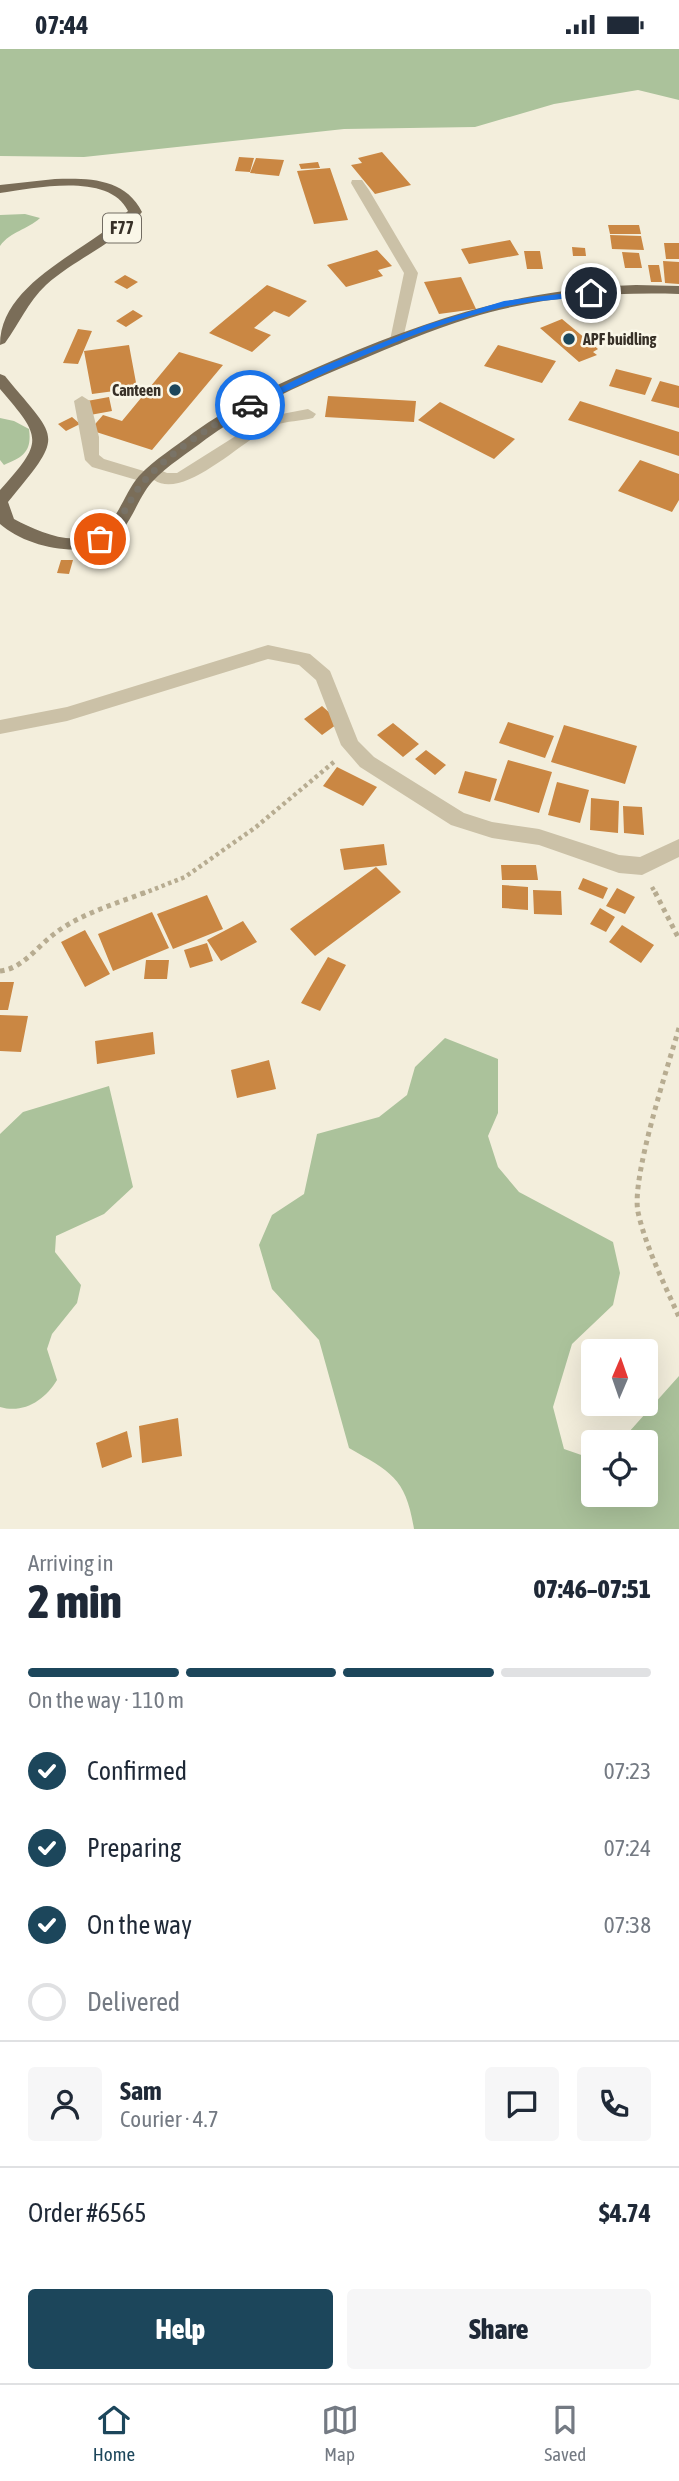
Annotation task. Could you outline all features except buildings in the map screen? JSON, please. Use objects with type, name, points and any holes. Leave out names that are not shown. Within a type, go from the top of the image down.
[{"type":"main road","name":"F77","points":[[0,189],[88,183],[111,187],[126,194],[133,202],[135,212],[122,228],[82,251],[29,295],[0,341]]},
{"type":"main road","points":[[0,379],[12,397],[38,423],[41,437],[36,458],[1,501],[7,522],[43,540],[85,544],[115,530],[132,496],[151,475],[226,416],[322,370],[397,340],[504,304],[618,290],[679,290]]},
{"type":"street","points":[[357,183],[411,273],[406,305],[397,324],[397,340]]},
{"type":"street","points":[[82,401],[91,437],[91,456],[110,468],[164,479],[180,478],[271,421],[308,415]]},
{"type":"street","points":[[0,727],[67,714],[268,652],[304,659],[324,676],[350,745],[366,762],[458,819],[492,830],[539,837],[619,865],[642,866],[679,847]]},
{"type":"path","points":[[0,971],[13,970],[51,936],[81,918],[185,877],[256,827],[312,781],[350,745]]},
{"type":"path","points":[[642,866],[679,939]]},
{"type":"path","points":[[679,1028],[643,1159],[637,1209],[655,1263],[679,1317]]},
{"type":"green space","points":[[0,49],[679,49],[679,100],[638,90],[554,104],[475,127],[344,129],[84,157],[0,156]]},
{"type":"green space","points":[[25,214],[40,218],[9,237],[0,246],[0,215]]},
{"type":"green space","points":[[0,418],[14,421],[29,429],[28,448],[17,459],[4,465],[0,460]]},
{"type":"green space","points":[[445,1038],[498,1059],[498,1113],[488,1136],[498,1167],[519,1192],[613,1242],[620,1273],[613,1305],[572,1344],[553,1407],[564,1449],[581,1455],[581,1507],[658,1507],[658,1430],[631,1430],[643,1416],[658,1416],[658,1399],[679,1376],[679,1529],[414,1529],[406,1498],[394,1478],[349,1448],[319,1340],[272,1289],[259,1245],[272,1215],[304,1194],[317,1134],[379,1117],[407,1095],[415,1067]]},
{"type":"green space","points":[[109,1086],[133,1187],[104,1214],[56,1236],[55,1252],[81,1285],[77,1303],[52,1334],[47,1349],[57,1380],[46,1394],[33,1404],[17,1409],[0,1407],[0,1134],[23,1112]]},
{"type":"way so far","points":[[100,539],[115,530],[132,496],[147,478],[226,416],[250,405]]},
{"type":"place","name":"APF buidling","points":[[569,339]]},
{"type":"place","name":"Canteen","points":[[175,390]]},
{"type":"route","points":[[250,405],[322,370],[429,326],[504,304],[591,293]]}]
